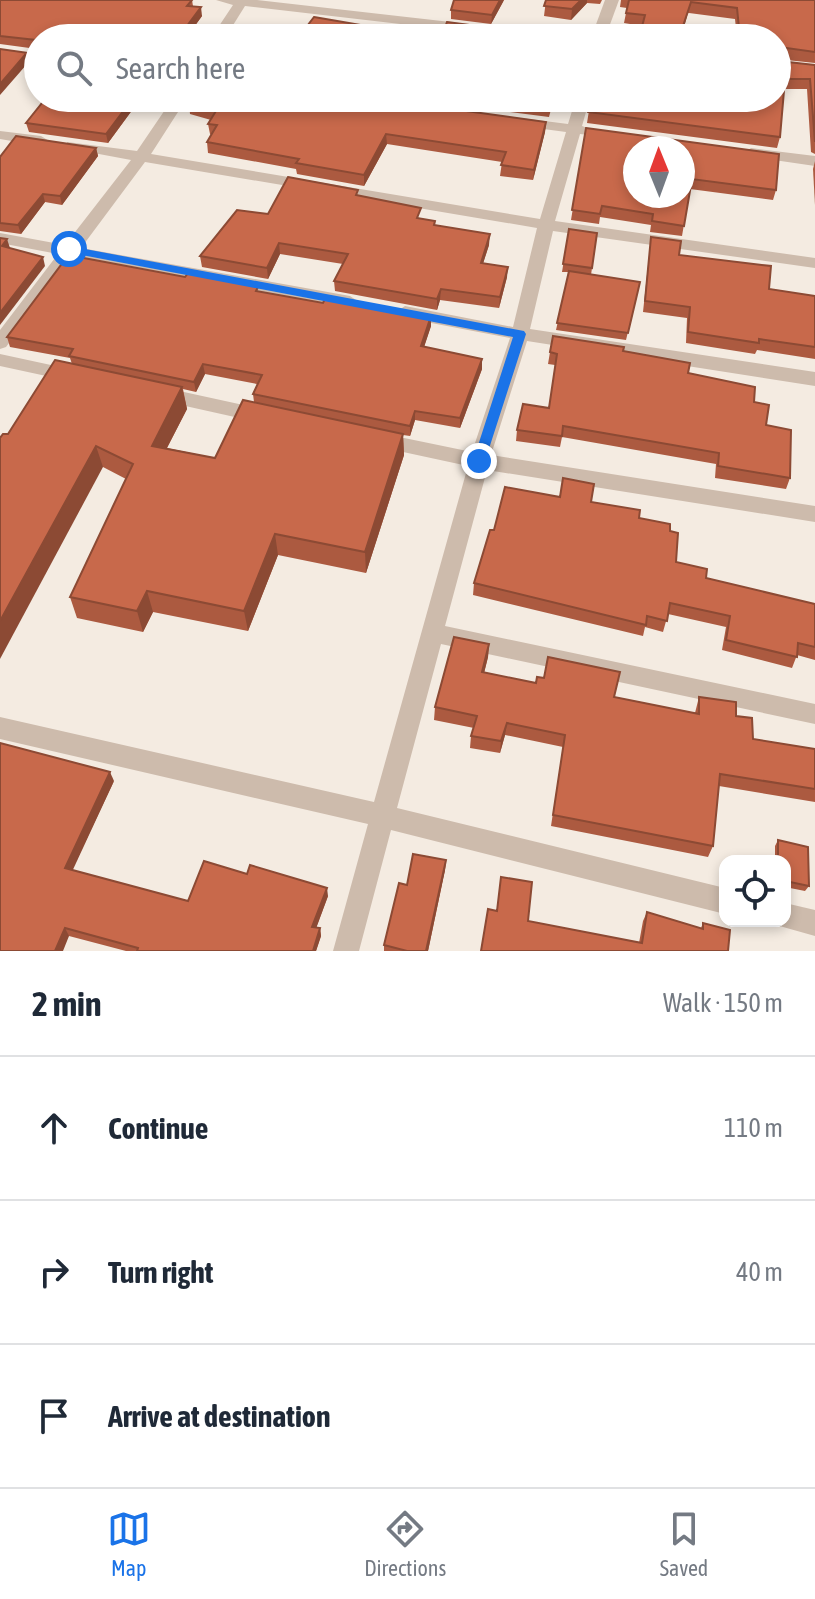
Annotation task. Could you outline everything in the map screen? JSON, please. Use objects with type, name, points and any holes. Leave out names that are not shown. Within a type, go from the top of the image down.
[{"type":"street","points":[[223,0],[437,24]]},
{"type":"street","points":[[603,24],[612,0]]},
{"type":"street","points":[[227,24],[242,1]]},
{"type":"street","points":[[0,343],[142,155],[171,112]]},
{"type":"street","points":[[346,951],[479,461],[520,334],[546,225],[580,112]]},
{"type":"street","points":[[500,119],[606,133]]},
{"type":"street","points":[[0,135],[142,155],[546,225],[815,263]]},
{"type":"street","points":[[740,151],[815,161]]},
{"type":"street","points":[[0,238],[520,334],[815,379]]},
{"type":"street","points":[[0,360],[93,380]]},
{"type":"street","points":[[139,390],[278,419]]},
{"type":"street","points":[[355,435],[479,461],[815,514]]},
{"type":"street","points":[[434,633],[815,714]]},
{"type":"street","points":[[0,728],[383,816],[719,900]]},
{"type":"street","points":[[791,917],[815,923]]},
{"type":"building","points":[[0,0],[192,0],[187,6],[201,7],[188,24],[24,24],[24,39],[0,36]]},
{"type":"building","points":[[454,0],[500,0],[492,15],[451,10]]},
{"type":"building","points":[[546,0],[581,0],[572,9],[544,6]]},
{"type":"building","points":[[629,0],[815,0],[815,52],[791,49],[791,24],[739,24],[737,8],[691,2],[684,24],[643,24],[645,15],[626,13]]},
{"type":"building","points":[[314,17],[355,24],[309,24]]},
{"type":"building","points":[[0,49],[24,52],[24,56],[0,84]]},
{"type":"building","points":[[791,62],[815,65],[815,142],[810,79],[791,79]]},
{"type":"building","points":[[35,112],[122,112],[106,134],[26,123]]},
{"type":"building","points":[[215,112],[473,112],[546,122],[534,170],[501,165],[506,152],[386,134],[364,175],[207,142],[217,125],[208,124]]},
{"type":"building","points":[[588,112],[782,112],[780,137]]},
{"type":"building","points":[[586,128],[645,136],[623,136],[623,208],[687,208],[684,226],[652,221],[653,214],[602,206],[600,214],[572,210]]},
{"type":"building","points":[[16,136],[96,148],[60,196],[43,194],[18,225],[0,223],[0,157]]},
{"type":"building","points":[[695,143],[779,154],[776,190],[695,179]]},
{"type":"building","points":[[288,177],[358,190],[356,195],[421,208],[417,218],[435,221],[434,225],[490,234],[481,263],[508,267],[500,297],[441,289],[437,299],[334,281],[348,254],[279,243],[267,268],[200,256],[237,210],[268,214]]},
{"type":"building","points":[[569,229],[597,233],[592,268],[563,264]]},
{"type":"building","points":[[651,237],[681,241],[679,255],[771,266],[769,289],[815,296],[815,347],[759,339],[759,343],[688,332],[690,307],[645,301]]},
{"type":"building","points":[[0,238],[7,239],[2,246],[43,257],[0,313]]},
{"type":"building","points":[[73,256],[185,277],[189,272],[259,285],[256,291],[323,303],[326,297],[431,316],[421,346],[482,359],[460,418],[415,411],[410,426],[253,394],[262,375],[203,364],[194,382],[69,356],[73,349],[7,337],[64,261],[68,262]]},
{"type":"building","points":[[569,271],[640,282],[628,333],[557,323]]},
{"type":"building","points":[[553,336],[624,347],[623,351],[690,363],[688,373],[755,387],[754,402],[769,405],[766,425],[791,430],[790,478],[718,466],[719,453],[563,426],[562,436],[517,430],[523,404],[549,408],[557,354],[550,352]]},
{"type":"building","points":[[55,360],[182,387],[152,446],[215,458],[243,400],[403,434],[365,552],[275,534],[244,611],[147,591],[137,611],[70,597],[133,464],[96,446],[0,621],[0,438],[8,434]]},
{"type":"building","points":[[563,478],[594,484],[591,502],[640,510],[639,518],[670,524],[670,531],[678,533],[676,562],[707,569],[706,578],[815,604],[815,647],[798,643],[797,657],[726,640],[730,616],[670,603],[667,621],[647,616],[646,625],[474,583],[490,530],[494,530],[505,487],[560,497]]},
{"type":"building","points":[[454,637],[489,644],[482,672],[536,683],[537,677],[544,678],[548,657],[620,672],[614,697],[699,714],[699,697],[736,702],[736,716],[752,718],[753,739],[815,749],[815,789],[720,774],[713,846],[553,815],[565,735],[507,723],[501,741],[471,736],[477,716],[435,707]]},
{"type":"building","points":[[0,743],[110,772],[65,868],[188,901],[204,861],[247,874],[250,865],[327,888],[312,927],[320,928],[313,951],[137,951],[138,948],[65,928],[55,951],[0,951]]},
{"type":"building","points":[[778,840],[808,847],[809,886],[791,882],[791,855],[778,855]]},
{"type":"building","points":[[413,854],[446,860],[426,951],[407,951],[384,945],[399,883],[407,885]]},
{"type":"building","points":[[501,877],[532,882],[528,921],[642,943],[647,912],[703,929],[703,923],[730,930],[728,951],[481,951],[488,909],[497,911]]},
{"type":"route","points":[[69,249],[520,334],[479,461]]}]
